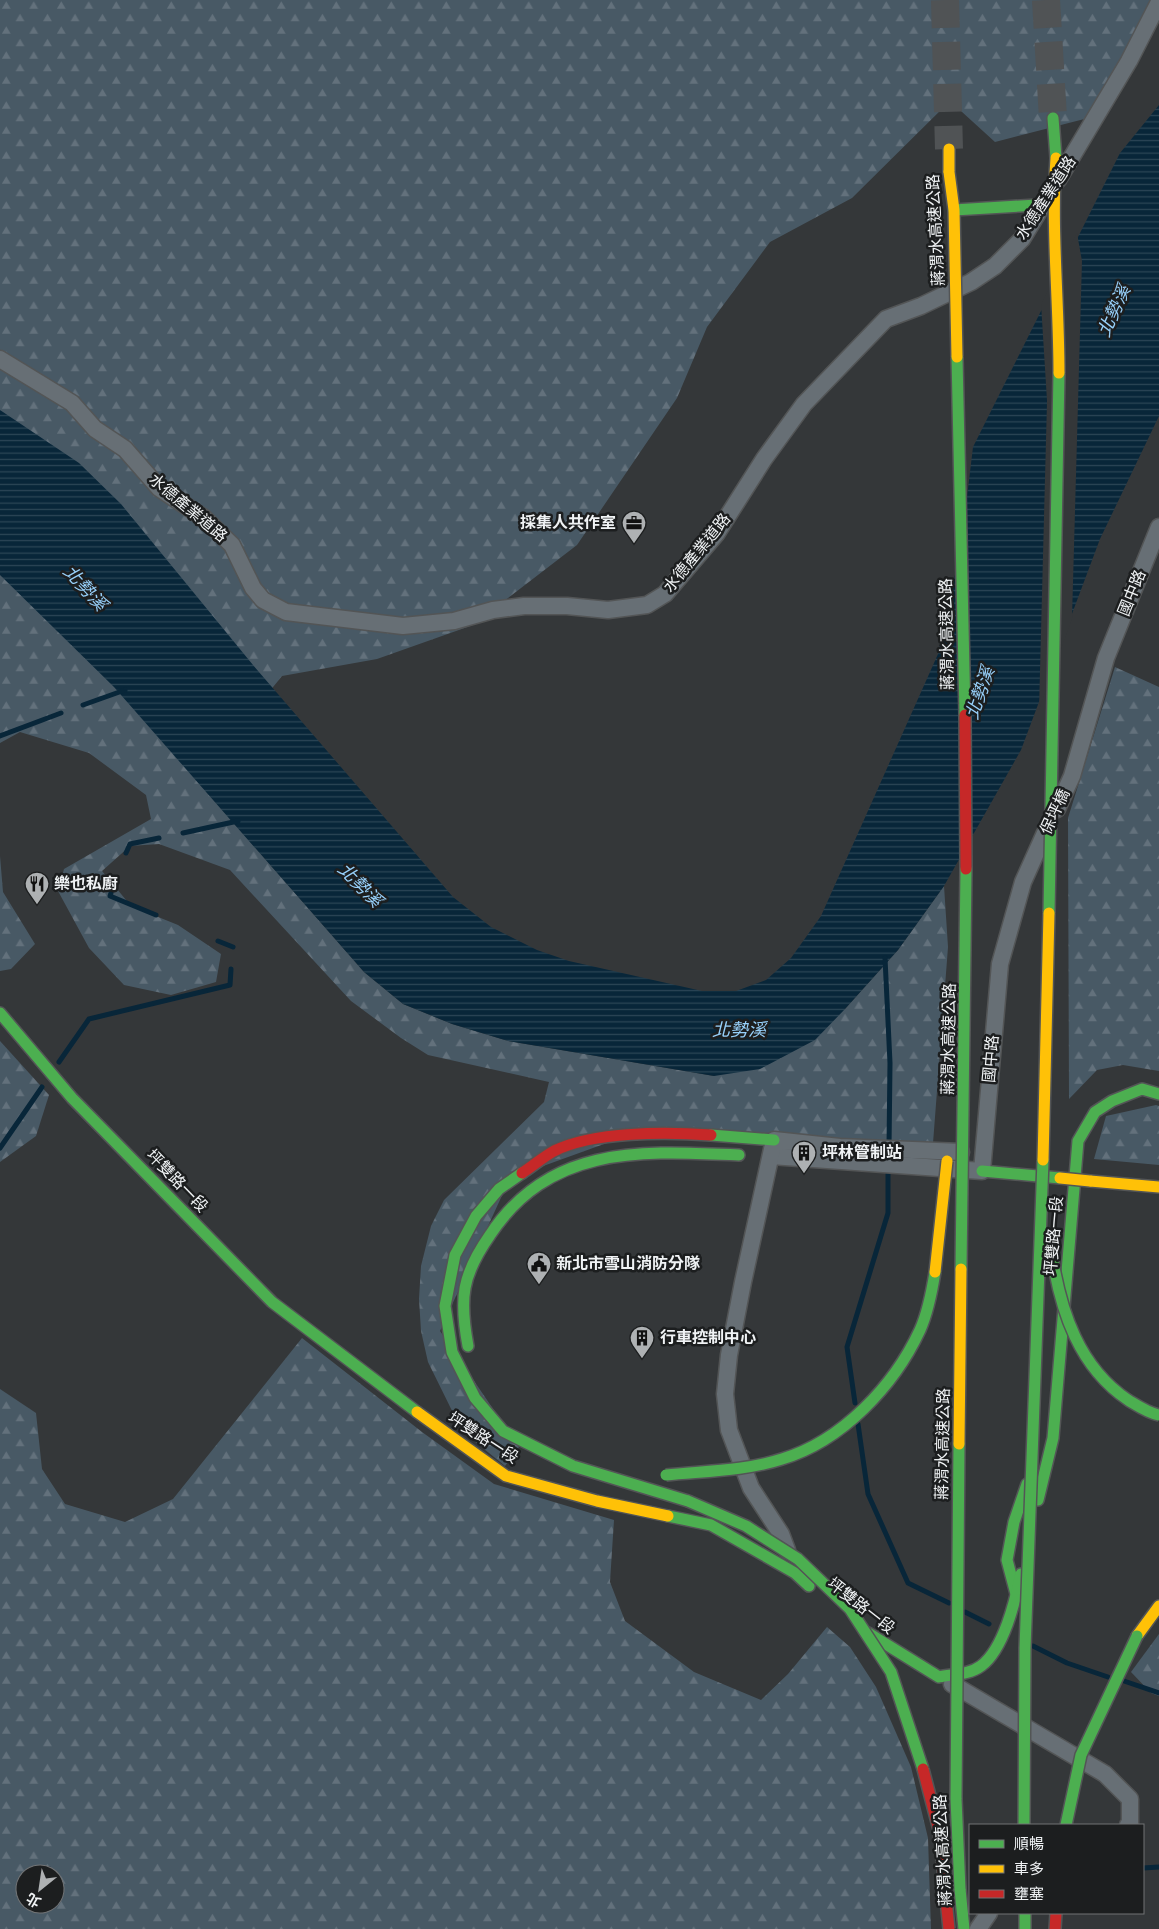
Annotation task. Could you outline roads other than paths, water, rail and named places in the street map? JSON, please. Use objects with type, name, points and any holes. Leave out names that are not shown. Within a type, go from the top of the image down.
[{"type":"main road","points":[[1024,1824],[1025,1648],[1046,1111],[1056,597],[1059,331],[1053,204],[1056,158],[1054,118]]},
{"type":"main road","name":"蔣渭水高速公路","points":[[949,149],[949,172],[954,210],[965,688],[966,983],[958,1491],[956,1779],[960,1889],[964,1929]]},
{"type":"main road","points":[[954,210],[1053,204]]},
{"type":"main road","points":[[661,1474],[751,1466],[797,1454],[846,1424],[877,1396],[903,1359],[920,1328],[930,1296],[939,1240],[966,983]]},
{"type":"main road","name":"坪雙路一段","points":[[0,1013],[72,1098],[272,1302],[439,1429],[506,1476],[597,1501],[711,1525],[746,1543],[795,1573],[853,1623],[885,1646],[939,1677],[969,1672],[982,1665],[996,1647],[1017,1595],[1053,1438],[1078,1141],[1094,1112],[1112,1101],[1142,1089],[1159,1094]]},
{"type":"main road","points":[[1046,1111],[1051,1244],[1057,1291],[1070,1329],[1091,1368],[1119,1395],[1159,1415]]},
{"type":"main road","points":[[764,1152],[670,1132],[600,1138],[555,1151],[499,1189],[476,1216],[455,1254],[444,1306],[452,1352],[475,1398],[503,1432],[573,1466],[688,1502],[746,1526],[798,1559],[850,1608],[891,1672],[931,1792],[939,1830],[949,1929]]},
{"type":"main road","points":[[498,1408],[491,1402],[472,1370],[464,1326],[466,1279],[473,1260],[485,1241],[518,1200],[576,1165],[643,1152],[764,1152]]},
{"type":"main road","points":[[1032,1158],[1091,1164]]},
{"type":"main road","points":[[982,1171],[1159,1187]]},
{"type":"main road","points":[[1017,1595],[1007,1560],[1014,1522],[1036,1458],[1053,1438]]},
{"type":"main road","points":[[1066,1824],[1081,1755],[1137,1636],[1159,1606]]},
{"type":"main road","points":[[1025,1914],[1026,1929]]},
{"type":"main road","points":[[1056,1914],[1056,1929]]},
{"type":"street","name":"水德產業道路","points":[[0,359],[72,403],[95,429],[125,449],[159,488],[204,518],[232,545],[252,588],[263,600],[286,612],[403,626],[454,621],[493,610],[524,606],[567,606],[608,610],[647,605],[665,594],[717,534],[764,459],[804,404],[886,319],[921,306],[971,282],[995,266],[1022,239],[1129,60],[1159,2]]},
{"type":"street","name":"國中路","points":[[1106,658],[1159,527]]},
{"type":"street","name":"保坪橋","points":[[1000,964],[1023,882],[1072,776],[1106,658]]},
{"type":"street","name":"國中路","points":[[982,1171],[988,1154],[1000,964]]},
{"type":"street","points":[[795,1573],[781,1534],[751,1488],[729,1430],[726,1394],[729,1355],[764,1152],[839,1154],[935,1151],[988,1154]]},
{"type":"street","points":[[839,1154],[935,1169],[982,1171]]},
{"type":"street","points":[[939,1677],[1105,1774],[1130,1799],[1129,1824]]},
{"type":"street","points":[[978,1929],[988,1914]]},
{"type":"water","name":"北勢溪","points":[[1159,105],[1159,416],[1100,539],[1021,750],[944,886],[898,950],[815,1040],[760,1069],[714,1076],[508,1041],[452,1024],[403,1004],[364,972],[114,687],[0,575],[0,410],[79,463],[121,504],[253,665],[453,897],[491,927],[537,950],[569,961],[702,991],[736,991],[766,980],[791,958],[821,916],[938,654],[961,547],[973,447],[1120,153]]},
{"type":"waterway","points":[[83,705],[125,690]]},
{"type":"waterway","points":[[0,736],[61,713]]},
{"type":"waterway","points":[[183,833],[238,821]]},
{"type":"waterway","points":[[126,853],[130,844],[159,838]]},
{"type":"waterway","points":[[111,893],[110,896],[156,915]]},
{"type":"waterway","points":[[218,941],[233,947]]},
{"type":"waterway","points":[[885,958],[890,1063],[889,1147]]},
{"type":"waterway","points":[[59,1062],[89,1019],[230,985],[231,969]]},
{"type":"waterway","points":[[0,1148],[42,1087]]},
{"type":"waterway","points":[[855,1403],[847,1347],[888,1213],[888,1168]]},
{"type":"waterway","points":[[858,1424],[868,1494],[908,1583],[949,1603]]},
{"type":"waterway","points":[[965,1612],[989,1624]]},
{"type":"waterway","points":[[1033,1646],[1067,1663],[1108,1677]]},
{"type":"waterway","points":[[1124,1681],[1159,1693]]},
{"type":"waterway","points":[[1144,1868],[1159,1867]]},
{"type":"tunnel","points":[[945,0],[949,149]]},
{"type":"tunnel","points":[[1046,0],[1053,118]]},
{"type":"place","name":"採集人共作室","points":[[634,544]]},
{"type":"place","name":"樂也私廚","points":[[37,905]]},
{"type":"place","name":"坪林管制站","points":[[804,1174]]},
{"type":"place","name":"新北市雪山消防分隊","points":[[539,1285]]},
{"type":"place","name":"行車控制中心","points":[[642,1359]]}]
